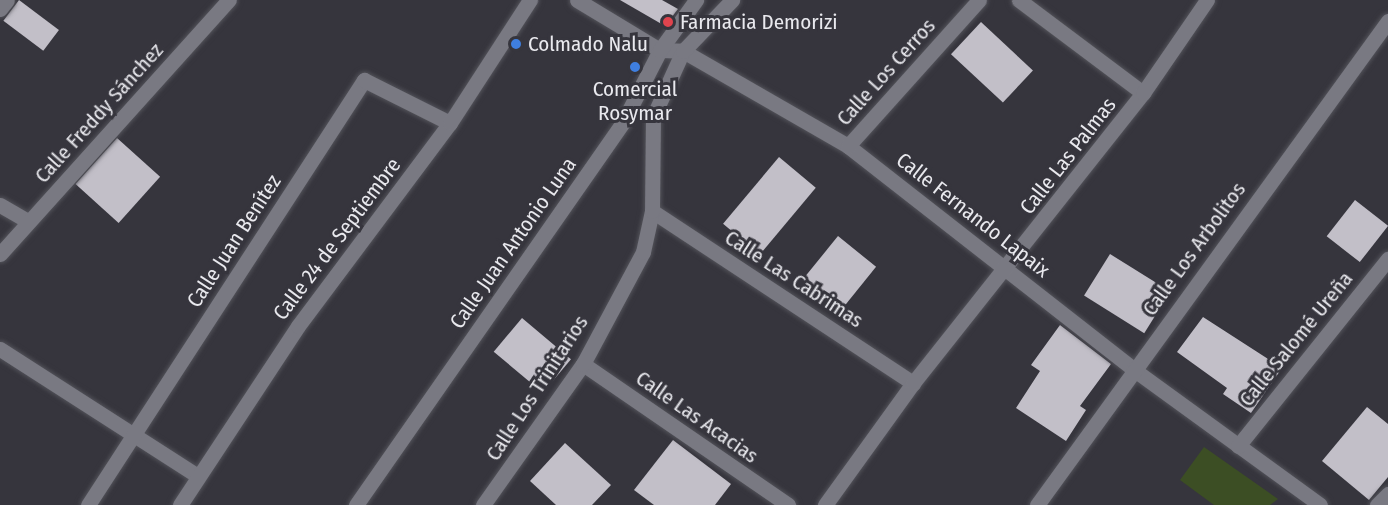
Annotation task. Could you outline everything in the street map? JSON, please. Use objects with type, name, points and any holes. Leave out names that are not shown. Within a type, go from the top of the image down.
[{"type":"street","points":[[0,9],[7,0]]},
{"type":"street","name":"Calle Freddy Sánchez","points":[[0,254],[229,0]]},
{"type":"street","name":"Calle 24 de Septiembre","points":[[180,505],[298,326],[450,123],[530,0]]},
{"type":"street","name":"Calle Fernando Lapaix","points":[[577,0],[660,50],[683,51],[848,146],[1007,267],[1133,369],[1320,505]]},
{"type":"street","name":"Calle Juan Antonio Luna","points":[[356,505],[623,122],[660,50],[696,0]]},
{"type":"street","name":"Calle Los Trinitarios","points":[[483,505],[583,364],[643,252],[652,210],[653,117],[683,51],[732,0]]},
{"type":"street","name":"Calle Los Cerros","points":[[848,146],[979,0]]},
{"type":"street","points":[[1019,0],[1143,93]]},
{"type":"street","name":"Calle Las Palmas","points":[[825,505],[913,383],[1143,93],[1207,0]]},
{"type":"street","name":"Calle Los Arbolitos","points":[[1037,505],[1133,369],[1388,21]]},
{"type":"street","name":"Calle Juan Benítez","points":[[88,505],[364,80],[450,123]]},
{"type":"street","points":[[0,205],[28,221]]},
{"type":"street","name":"Calle Las Cabrimas","points":[[652,210],[913,383]]},
{"type":"street","name":"Calle Salomé Ureña","points":[[1238,446],[1388,259]]},
{"type":"street","points":[[0,348],[198,476]]},
{"type":"street","name":"Calle Las Acacias","points":[[583,364],[788,505]]},
{"type":"street","points":[[1377,505],[1388,494]]},
{"type":"green space","points":[[1204,447],[1278,499],[1270,505],[1214,505],[1180,480]]},
{"type":"building","points":[[19,0],[59,30],[43,51],[3,21]]},
{"type":"building","name":"Farmacia Demorizi","points":[[620,0],[662,0],[678,9],[665,26]]},
{"type":"building","points":[[981,22],[1033,70],[1003,103],[951,54]]},
{"type":"building","points":[[117,138],[160,177],[119,223],[76,184]]},
{"type":"building","points":[[779,157],[816,188],[760,254],[723,224]]},
{"type":"building","points":[[1355,200],[1388,226],[1360,262],[1327,236]]},
{"type":"building","points":[[838,236],[876,267],[840,311],[802,280]]},
{"type":"building","points":[[1110,254],[1170,292],[1144,333],[1084,296]]},
{"type":"building","points":[[1203,317],[1282,368],[1251,413],[1223,394],[1227,388],[1177,352]]},
{"type":"building","points":[[522,318],[571,359],[543,393],[494,352]]},
{"type":"building","points":[[1060,325],[1111,364],[1080,406],[1086,410],[1066,441],[1016,408],[1040,371],[1031,365]]},
{"type":"building","points":[[1367,407],[1388,424],[1388,477],[1369,500],[1322,461]]},
{"type":"building","points":[[673,440],[731,484],[715,505],[654,505],[634,490]]},
{"type":"building","points":[[565,443],[611,485],[592,505],[556,505],[530,481]]},
{"type":"place","name":"Farmacia Demorizi","points":[[668,22]]},
{"type":"place","name":"Colmado Nalu","points":[[516,44]]},
{"type":"place","name":"Comercial Rosymar","points":[[635,67]]}]
